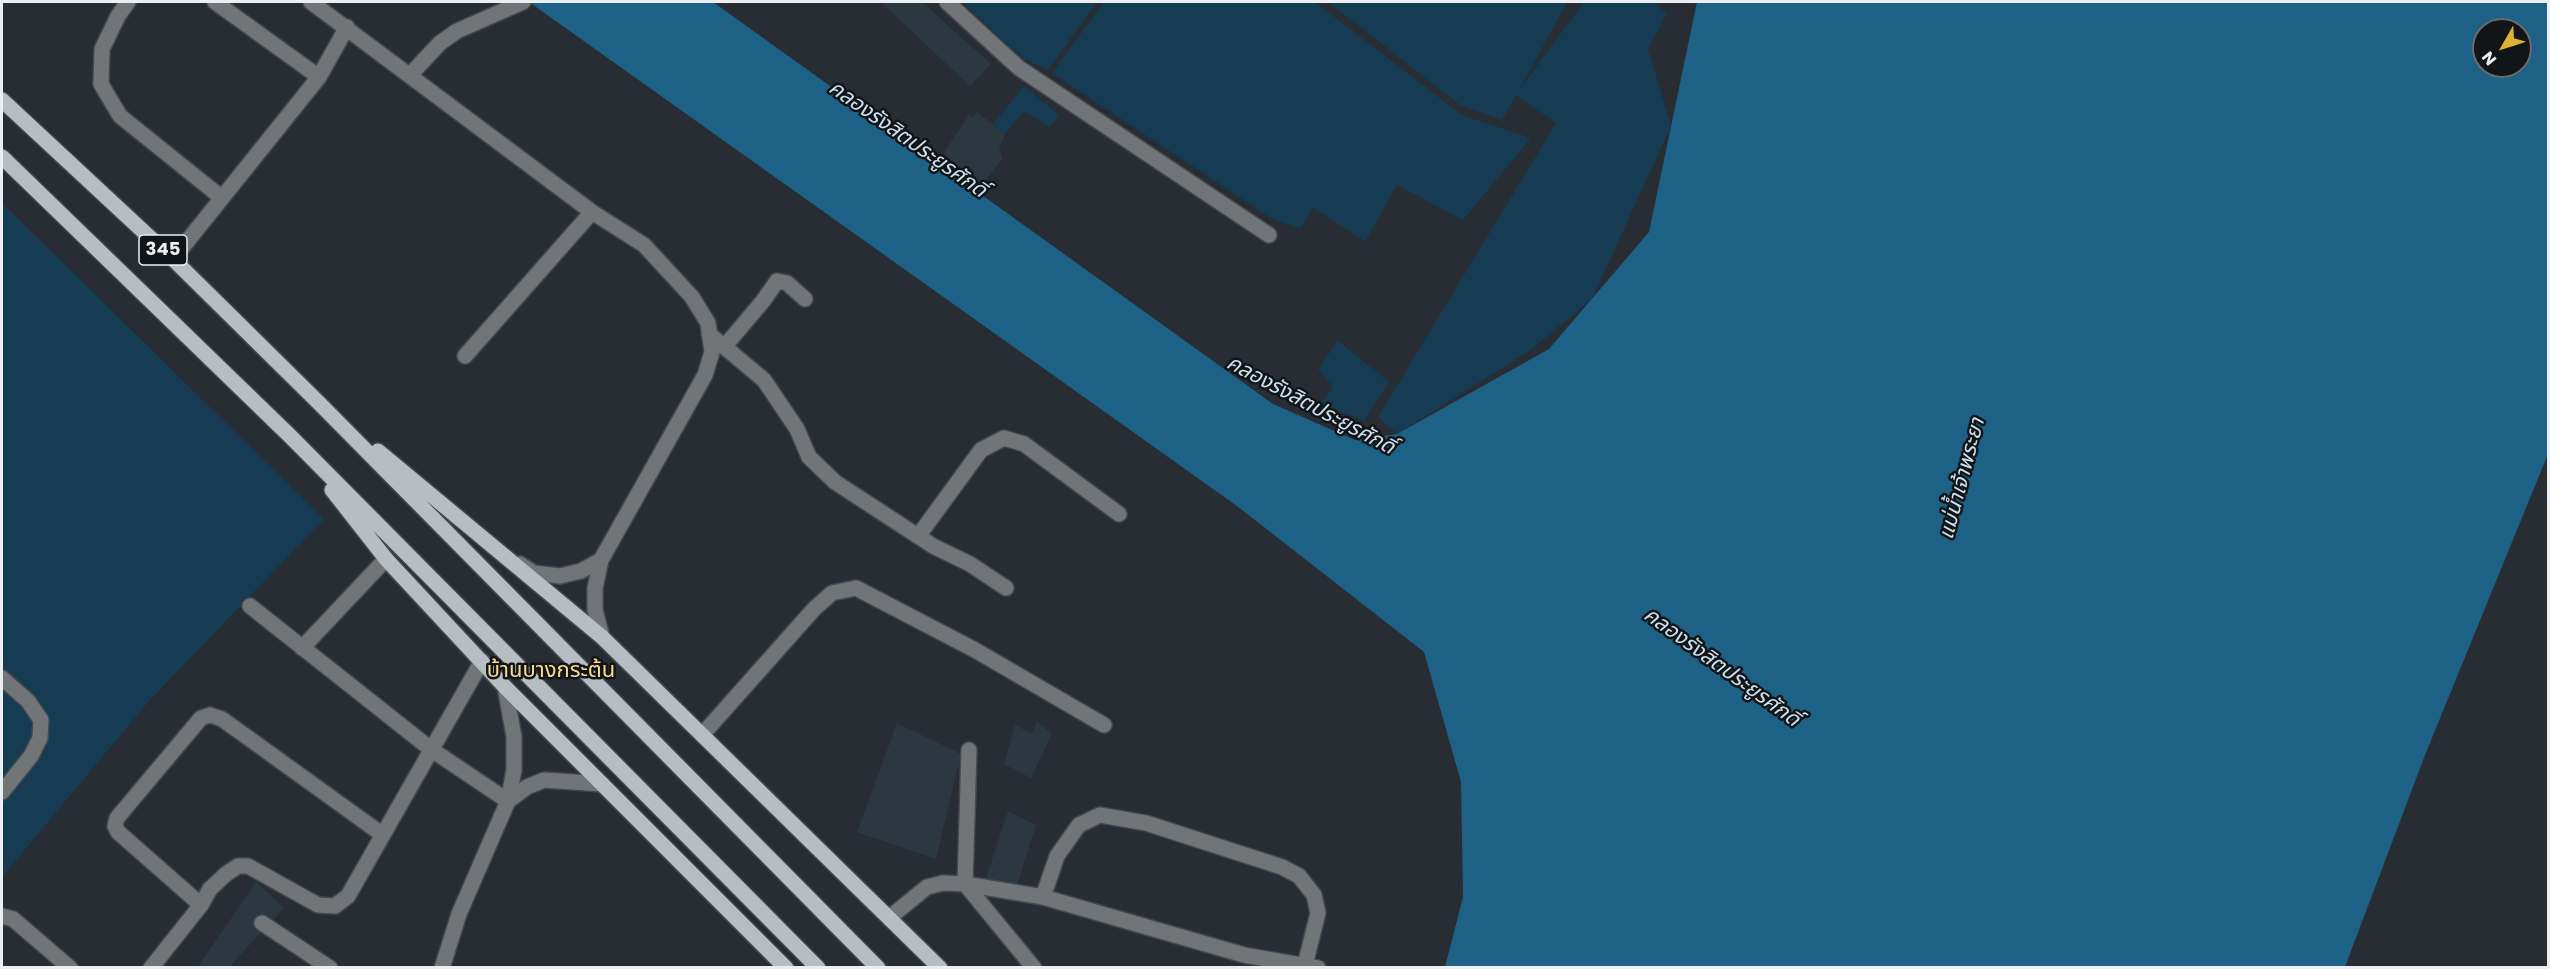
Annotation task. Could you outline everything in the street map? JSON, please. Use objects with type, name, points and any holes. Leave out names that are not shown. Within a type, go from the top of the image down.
[{"type":"main road","name":"345","points":[[2,100],[173,259],[320,404],[878,968]]},
{"type":"main road","name":"345","points":[[2,157],[290,436],[818,968]]},
{"type":"main road","points":[[320,404],[602,637],[940,968]]},
{"type":"main road","points":[[290,436],[386,559],[505,687],[786,968]]},
{"type":"street","points":[[128,2],[118,16],[102,50],[101,84],[120,116],[222,198]]},
{"type":"street","points":[[215,2],[319,77]]},
{"type":"street","points":[[311,2],[592,213],[644,245],[692,297],[708,323],[712,352],[705,375],[601,560],[595,588],[595,610],[602,637]]},
{"type":"street","points":[[410,75],[440,44],[457,31],[523,2]]},
{"type":"street","points":[[947,2],[1019,68],[1269,235]]},
{"type":"street","points":[[173,259],[319,77],[347,27]]},
{"type":"street","points":[[465,356],[592,213]]},
{"type":"street","points":[[725,346],[764,301],[777,281],[787,283],[805,299]]},
{"type":"street","points":[[709,334],[764,380],[798,429],[809,457],[835,482],[933,546],[970,564],[1005,588]]},
{"type":"street","points":[[919,536],[981,450],[1004,438],[1024,444],[1119,514]]},
{"type":"street","points":[[505,555],[534,573],[560,576],[581,571],[601,560]]},
{"type":"street","points":[[302,648],[386,559]]},
{"type":"street","points":[[702,735],[814,609],[832,593],[856,588],[965,645],[1104,725]]},
{"type":"street","points":[[250,606],[432,750],[508,801]]},
{"type":"street","points":[[151,968],[210,889],[238,866],[248,866],[318,905],[336,906],[348,896],[482,661]]},
{"type":"street","points":[[2,678],[28,701],[41,720],[40,738],[31,756],[2,792]]},
{"type":"street","points":[[442,968],[459,914],[508,801],[514,770],[514,737],[505,687]]},
{"type":"street","points":[[201,904],[118,832],[115,826],[117,818],[201,718],[210,715],[222,719],[383,835]]},
{"type":"street","points":[[969,750],[964,884],[1034,968]]},
{"type":"street","points":[[508,801],[528,787],[544,780],[602,784]]},
{"type":"street","points":[[889,918],[927,887],[943,883],[964,884],[1043,897],[1244,956],[1312,966],[1318,913],[1314,895],[1299,876],[1281,867],[1146,823],[1100,815],[1079,825],[1057,856],[1043,897]]},
{"type":"street","points":[[2,916],[13,919],[70,968]]},
{"type":"street","points":[[262,923],[330,968]]},
{"type":"shaded area","points":[[881,2],[922,2],[991,64],[970,86]]},
{"type":"shaded area","points":[[962,2],[1097,2],[1048,70],[1024,59]]},
{"type":"shaded area","points":[[1104,2],[1315,2],[1462,115],[1531,138],[1463,220],[1397,185],[1365,242],[1313,207],[1300,228],[1272,219],[1052,73]]},
{"type":"shaded area","points":[[1328,2],[1567,2],[1520,89],[1584,2],[1655,2],[1667,14],[1648,49],[1671,126],[1592,299],[1528,352],[1397,434],[1378,417],[1556,123],[1516,95],[1502,120],[1460,105]]},
{"type":"shaded area","points":[[1024,86],[1059,115],[1050,127],[1024,111],[1005,134],[993,124]]},
{"type":"shaded area","points":[[977,112],[1005,134],[999,149],[1003,158],[981,186],[943,154],[969,115],[973,118]]},
{"type":"shaded area","points":[[2,203],[324,519],[150,700],[2,877]]},
{"type":"shaded area","points":[[1338,341],[1389,382],[1364,421],[1321,404],[1333,387],[1318,369]]},
{"type":"shaded area","points":[[1037,721],[1052,734],[1031,778],[1004,764],[1015,725],[1032,734]]},
{"type":"shaded area","points":[[897,723],[961,754],[936,859],[857,832]]},
{"type":"shaded area","points":[[1008,811],[1036,825],[1015,891],[986,878]]},
{"type":"shaded area","points":[[256,882],[284,908],[229,967],[197,968]]},
{"type":"water","points":[[529,2],[713,2],[1273,404],[1355,440],[1397,434],[1549,349],[1649,232],[1697,2],[2548,2],[2548,454],[2425,755],[2345,967],[1445,967],[1463,897],[1461,782],[1424,652],[1237,506]]},
{"type":"district","name":"บ้านบางกระต้น","points":[[551,671]]},
{"type":"water label","name":"คลองรังสิตประยูรศักดิ์","points":[[907,140]]},
{"type":"water label","name":"คลองรังสิตประยูรศักดิ์","points":[[1310,406]]},
{"type":"water label","name":"แม่น้ำเจ้าพระยา","points":[[1963,479]]},
{"type":"water label","name":"คลองรังสิตประยูรศักดิ์","points":[[1721,668]]}]
